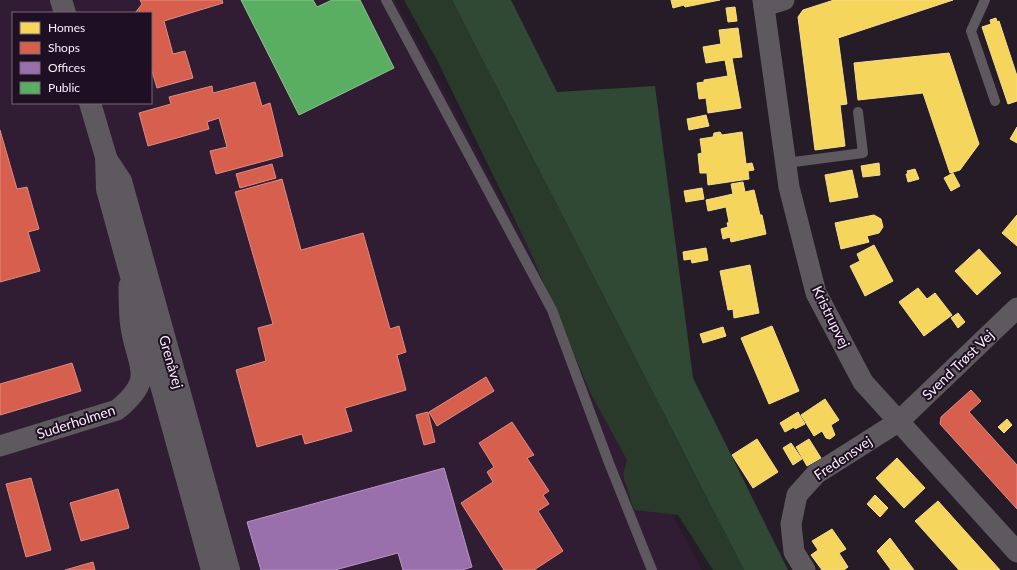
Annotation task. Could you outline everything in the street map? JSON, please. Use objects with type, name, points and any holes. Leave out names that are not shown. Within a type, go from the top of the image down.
[{"type":"street","points":[[763,3],[784,0]]},
{"type":"street","name":"Kristrupvej","points":[[763,3],[789,187],[816,293],[863,382],[1017,552]]},
{"type":"street","name":"Grenåvej","points":[[90,104],[106,157],[107,189],[212,570]]},
{"type":"street","name":"Grenåvej","points":[[106,157],[121,181],[230,570]]},
{"type":"street","name":"Suderholmen","points":[[0,446],[117,410],[129,400],[136,391],[141,382],[142,371],[131,327],[127,264]]},
{"type":"street","name":"Svend Trøst Vej","points":[[898,422],[1017,308]]},
{"type":"street","name":"Fredensvej","points":[[805,570],[794,552],[791,524],[797,495],[816,474],[898,422]]},
{"type":"lane","points":[[386,0],[552,310],[609,463],[652,570]]},
{"type":"lane","points":[[985,0],[970,31],[995,101]]},
{"type":"lane","points":[[786,163],[863,153],[858,112]]},
{"type":"shaded area","points":[[0,0],[395,0],[702,570],[0,570]]},
{"type":"green space","points":[[404,0],[452,0],[744,570],[713,570],[678,515],[634,510],[623,475],[627,460],[591,394],[531,253],[436,58]]},
{"type":"green space","points":[[452,0],[511,0],[557,92],[655,86],[693,378],[788,570],[744,570]]},
{"type":"building: Homes","points":[[671,0],[720,0],[673,8]]},
{"type":"building: Homes","points":[[834,0],[953,0],[838,38],[847,104],[840,105],[845,146],[815,150],[798,17],[803,10]]},
{"type":"building: Homes","points":[[735,7],[737,21],[728,22],[726,8]]},
{"type":"building: Homes","points":[[996,18],[997,22],[999,21],[1017,76],[1017,101],[1008,104],[982,27],[991,24],[990,20]]},
{"type":"building: Homes","points":[[738,28],[742,57],[732,58],[741,108],[708,113],[706,98],[699,99],[697,83],[704,82],[704,80],[728,76],[725,60],[706,63],[703,47],[721,44],[719,30]]},
{"type":"building: Homes","points":[[949,53],[979,144],[960,170],[950,173],[923,93],[858,100],[854,63]]},
{"type":"building: Homes","points":[[706,115],[709,126],[689,130],[687,119]]},
{"type":"building: Homes","points":[[1017,127],[1017,143],[1010,139]]},
{"type":"building: Homes","points":[[720,132],[722,135],[742,132],[746,164],[752,163],[754,170],[748,171],[749,179],[708,185],[707,173],[700,173],[698,154],[702,153],[700,139],[713,137],[714,133]]},
{"type":"building: Homes","points":[[879,163],[880,175],[863,177],[861,166]]},
{"type":"building: Homes","points":[[915,169],[919,179],[908,182],[906,174],[908,174],[907,171]]},
{"type":"building: Homes","points":[[852,170],[858,197],[830,202],[825,175]]},
{"type":"building: Homes","points":[[953,173],[960,186],[951,191],[944,178]]},
{"type":"building: Homes","points":[[743,182],[745,192],[754,190],[766,234],[731,242],[730,237],[723,239],[721,229],[728,227],[727,223],[729,222],[726,207],[708,211],[706,200],[733,194],[731,184]]},
{"type":"building: Homes","points":[[702,188],[704,199],[686,202],[684,191]]},
{"type":"building: Homes","points":[[874,215],[881,219],[883,227],[879,233],[867,236],[869,242],[841,249],[835,223]]},
{"type":"building: Homes","points":[[1017,215],[1017,246],[1002,233]]},
{"type":"building: Homes","points":[[874,245],[893,281],[865,296],[850,266],[860,261],[857,254]]},
{"type":"building: Homes","points":[[706,248],[708,260],[692,263],[691,259],[684,260],[683,252]]},
{"type":"building: Homes","points":[[979,249],[1001,273],[977,295],[955,271]]},
{"type":"building: Homes","points":[[750,265],[759,313],[734,318],[733,309],[728,310],[720,271]]},
{"type":"building: Homes","points":[[918,288],[927,299],[935,293],[952,315],[924,336],[899,302]]},
{"type":"building: Homes","points":[[958,313],[965,322],[958,328],[951,318]]},
{"type":"building: Homes","points":[[772,326],[799,391],[769,404],[741,338]]},
{"type":"building: Homes","points":[[723,327],[726,336],[703,343],[700,334]]},
{"type":"building: Homes","points":[[825,399],[839,420],[831,425],[835,435],[830,439],[826,438],[822,431],[814,436],[801,415]]},
{"type":"building: Homes","points":[[798,412],[805,424],[795,429],[794,427],[785,432],[780,423]]},
{"type":"building: Homes","points":[[1007,419],[1012,425],[1004,433],[998,427]]},
{"type":"building: Homes","points":[[757,439],[778,472],[753,488],[732,455]]},
{"type":"building: Homes","points":[[809,439],[821,458],[807,466],[796,447]]},
{"type":"building: Homes","points":[[791,443],[802,459],[793,465],[783,448]]},
{"type":"building: Homes","points":[[897,458],[925,488],[904,508],[876,478]]},
{"type":"building: Homes","points":[[875,495],[888,508],[880,517],[867,504]]},
{"type":"building: Homes","points":[[938,501],[1000,570],[959,570],[915,521]]},
{"type":"building: Homes","points":[[832,529],[846,549],[839,553],[848,567],[844,570],[822,570],[811,555],[818,550],[812,541]]},
{"type":"building: Homes","points":[[890,538],[914,570],[891,570],[877,551]]},
{"type":"building: Shops","points":[[140,0],[222,0],[223,3],[164,21],[173,54],[185,51],[193,78],[157,88],[152,71],[152,12],[136,12],[142,4]]},
{"type":"building: Shops","points":[[255,82],[262,106],[270,103],[283,156],[216,174],[210,151],[227,147],[219,118],[207,122],[209,129],[148,146],[139,113],[171,104],[169,97],[212,86],[213,93]]},
{"type":"building: Shops","points":[[0,130],[17,189],[27,187],[39,229],[28,232],[40,271],[0,282]]},
{"type":"building: Shops","points":[[272,164],[276,178],[240,188],[236,174]]},
{"type":"building: Shops","points":[[282,179],[301,250],[363,233],[390,329],[399,326],[406,352],[397,355],[406,390],[345,408],[352,431],[305,444],[302,434],[257,447],[236,370],[266,361],[258,328],[273,324],[235,192]]},
{"type":"building: Shops","points":[[72,363],[81,391],[0,415],[0,384]]},
{"type":"building: Shops","points":[[486,377],[494,391],[437,426],[429,412]]},
{"type":"building: Shops","points":[[971,390],[981,401],[969,412],[1017,465],[1017,509],[940,424],[941,417]]},
{"type":"building: Shops","points":[[428,412],[435,442],[424,445],[416,415]]},
{"type":"building: Shops","points":[[512,422],[534,455],[527,458],[549,491],[543,495],[549,504],[538,511],[563,551],[534,570],[504,570],[461,503],[493,482],[487,472],[494,467],[479,443]]},
{"type":"building: Shops","points":[[31,478],[51,550],[26,557],[6,484]]},
{"type":"building: Shops","points":[[118,489],[129,528],[81,541],[70,503]]},
{"type":"building: Shops","points":[[93,562],[95,570],[65,570]]},
{"type":"building: Offices","points":[[444,468],[472,567],[462,570],[403,570],[398,553],[335,570],[261,570],[247,522]]},
{"type":"building: Public","points":[[241,0],[313,0],[317,7],[332,0],[360,0],[394,68],[299,115]]}]
